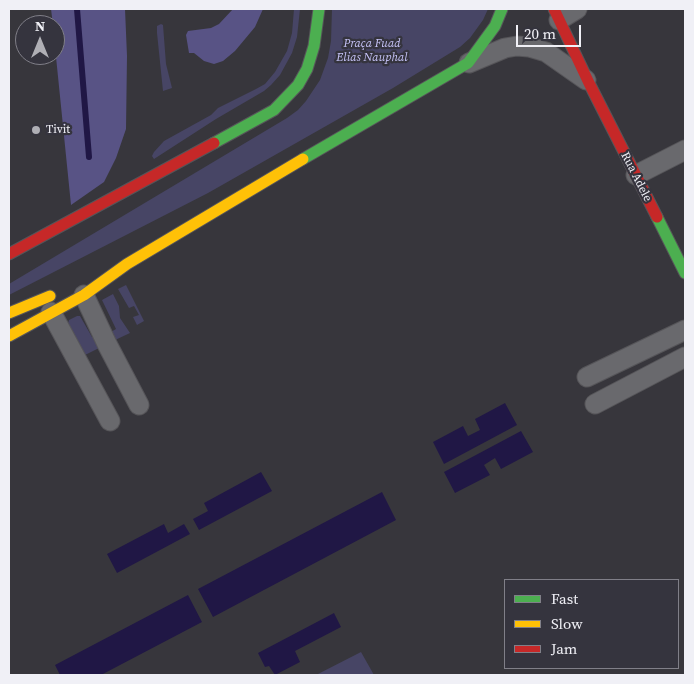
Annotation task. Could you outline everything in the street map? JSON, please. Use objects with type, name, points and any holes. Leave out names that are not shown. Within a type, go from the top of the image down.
[{"type":"main road","points":[[9,254],[274,110],[298,85],[307,69],[314,46],[319,9]]},
{"type":"main road","points":[[9,336],[50,312],[83,288],[127,264],[268,178],[468,63],[495,26],[502,9]]},
{"type":"main road","name":"Rua Adele","points":[[557,14],[588,81],[685,273]]},
{"type":"main road","points":[[9,313],[63,290]]},
{"type":"street","points":[[557,14],[577,9]]},
{"type":"street","name":"Rua Adele","points":[[468,63],[505,48],[530,47],[546,52],[588,81]]},
{"type":"street","points":[[636,175],[685,150]]},
{"type":"street","points":[[83,288],[107,344],[139,405]]},
{"type":"street","points":[[50,312],[110,421]]},
{"type":"street","points":[[587,377],[685,330]]},
{"type":"street","points":[[595,404],[685,357]]},
{"type":"green space","points":[[294,9],[300,9],[297,37],[292,53],[280,75],[271,85],[154,159],[152,156],[154,152],[164,141],[211,115],[218,108],[265,84],[275,72],[287,51],[292,33]]},
{"type":"green space","name":"Praça Fuad Elias Nauphal","points":[[332,9],[488,9],[483,20],[470,38],[460,47],[393,88],[208,193],[9,295],[9,284],[298,110],[320,80],[328,58],[331,41]]},
{"type":"green space","points":[[163,25],[166,64],[172,88],[163,91],[157,33],[157,26]]},
{"type":"green space","points":[[126,285],[144,321],[137,325],[133,317],[139,315],[134,306],[129,308],[118,289]]},
{"type":"green space","points":[[113,294],[119,306],[120,318],[130,333],[113,341],[109,333],[116,329],[102,300]]},
{"type":"green space","points":[[80,316],[99,348],[85,355],[68,323],[69,320]]},
{"type":"green space","points":[[361,652],[374,675],[316,675]]},
{"type":"shaded area","points":[[51,9],[125,9],[127,56],[126,129],[116,158],[104,182],[71,205],[57,65],[65,65],[65,15],[52,15]]},
{"type":"shaded area","points":[[233,9],[263,9],[255,27],[235,51],[223,61],[214,64],[204,61],[194,53],[189,53],[186,35],[188,31],[211,28],[219,24]]},
{"type":"shaded area","points":[[505,403],[517,425],[444,464],[433,442],[463,426],[468,436],[480,430],[475,419]]},
{"type":"shaded area","points":[[521,431],[533,452],[501,469],[495,458],[484,465],[490,475],[455,493],[444,472]]},
{"type":"shaded area","points":[[261,472],[272,491],[199,530],[193,519],[208,511],[204,503]]},
{"type":"shaded area","points":[[382,492],[396,520],[213,617],[198,589]]},
{"type":"shaded area","points":[[164,524],[168,533],[184,524],[190,534],[117,573],[107,554]]},
{"type":"shaded area","points":[[188,595],[202,622],[101,675],[60,675],[55,665]]},
{"type":"shaded area","points":[[334,613],[341,627],[295,651],[300,662],[275,675],[269,666],[265,667],[258,653]]},
{"type":"waterway","points":[[77,9],[89,157]]},
{"type":"traffic: fast","points":[[214,143],[274,110],[298,85],[307,69],[314,46],[319,9]]},
{"type":"traffic: fast","points":[[303,159],[468,63],[495,26],[502,9]]},
{"type":"traffic: fast","points":[[657,217],[685,273]]},
{"type":"traffic: slow","points":[[9,336],[84,295],[127,264],[303,159]]},
{"type":"traffic: slow","points":[[9,313],[50,296]]},
{"type":"traffic: jam","points":[[554,9],[657,217]]},
{"type":"traffic: jam","points":[[9,254],[214,143]]},
{"type":"place","name":"Tivit","points":[[36,130]]}]
